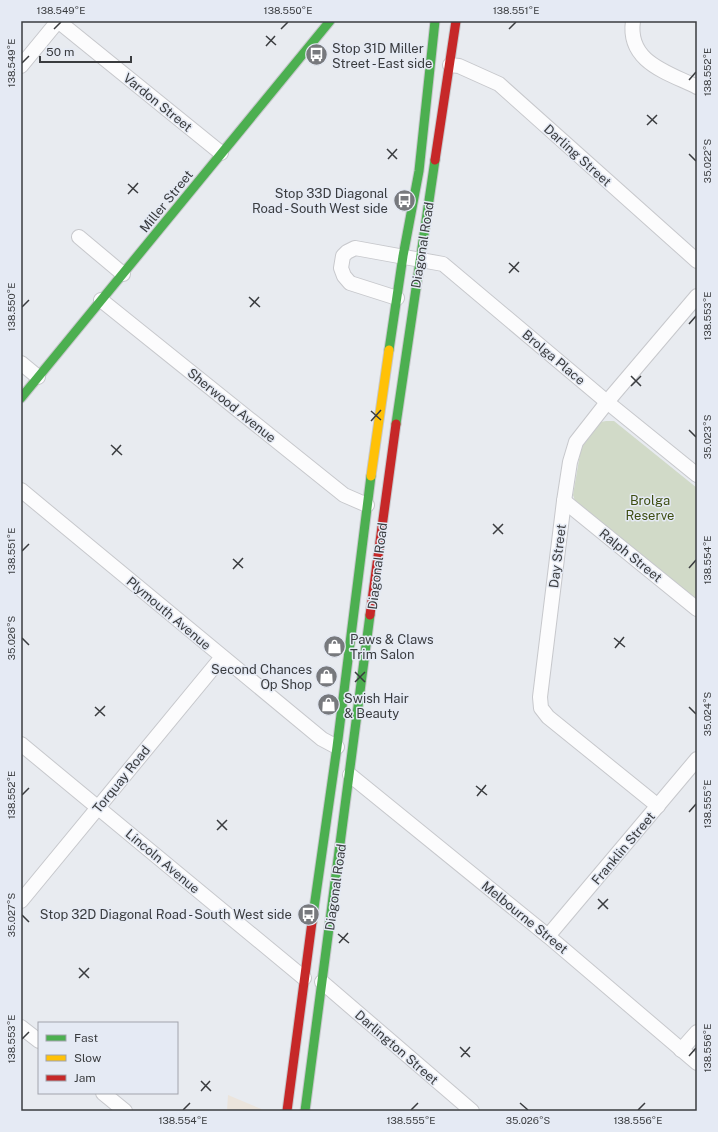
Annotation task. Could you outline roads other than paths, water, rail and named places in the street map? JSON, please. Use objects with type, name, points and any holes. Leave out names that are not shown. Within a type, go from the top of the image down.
[{"type":"main road","name":"Miller Street","points":[[21,398],[330,21]]},
{"type":"main road","name":"Diagonal Road","points":[[287,1111],[304,978],[337,747],[366,505],[403,256],[419,171],[435,26],[432,21]]},
{"type":"main road","name":"Diagonal Road","points":[[304,1111],[350,775],[384,509],[456,21]]},
{"type":"main road","points":[[430,62],[450,65]]},
{"type":"main road","points":[[366,505],[384,509]]},
{"type":"main road","points":[[334,770],[350,775]]},
{"type":"main road","points":[[304,978],[322,982]]},
{"type":"street","points":[[21,66],[58,21]]},
{"type":"street","name":"Vardon Street","points":[[58,21],[221,154]]},
{"type":"street","points":[[633,21],[632,29],[634,41],[640,54],[652,65],[697,87]]},
{"type":"street","name":"Darling Street","points":[[450,65],[459,66],[499,84],[697,261]]},
{"type":"street","points":[[79,237],[122,274]]},
{"type":"street","name":"Diagonal Road","points":[[397,298],[350,282],[344,276],[341,268],[343,256],[355,248],[403,256]]},
{"type":"street","name":"Brolga Place","points":[[403,256],[443,264],[607,402],[697,475]]},
{"type":"street","name":"Day Street","points":[[658,806],[548,717],[541,708],[540,697],[564,501],[570,462],[576,442],[607,402],[697,296]]},
{"type":"street","name":"Sherwood Avenue","points":[[101,300],[344,495],[366,505]]},
{"type":"street","points":[[21,363],[38,377]]},
{"type":"street","name":"Plymouth Avenue","points":[[21,490],[322,739],[337,747]]},
{"type":"street","name":"Ralph Street","points":[[564,501],[697,609]]},
{"type":"street","name":"Torquay Road","points":[[21,901],[222,657]]},
{"type":"street","name":"Lincoln Avenue","points":[[21,744],[304,978]]},
{"type":"street","name":"Franklin Street","points":[[548,936],[697,760]]},
{"type":"street","name":"Melbourne Street","points":[[350,775],[548,936],[697,1063]]},
{"type":"street","name":"Darlington Street","points":[[322,982],[472,1111]]},
{"type":"street","points":[[21,1027],[38,1040]]},
{"type":"street","points":[[681,1050],[697,1032]]},
{"type":"street","points":[[104,1094],[125,1111]]},
{"type":"place","name":"Stop 31D Miller Street - East side","points":[[317,55]]},
{"type":"place","name":"Stop 33D Diagonal Road - South West side","points":[[404,200]]},
{"type":"place","name":"Paws & Claws Trim Salon","points":[[335,646]]},
{"type":"place","name":"Second Chances Op Shop","points":[[327,676]]},
{"type":"place","name":"Swish Hair & Beauty","points":[[328,705]]},
{"type":"place","name":"Stop 32D Diagonal Road - South West side","points":[[308,914]]},
{"type":"park label","name":"Brolga Reserve","points":[[650,508]]}]
